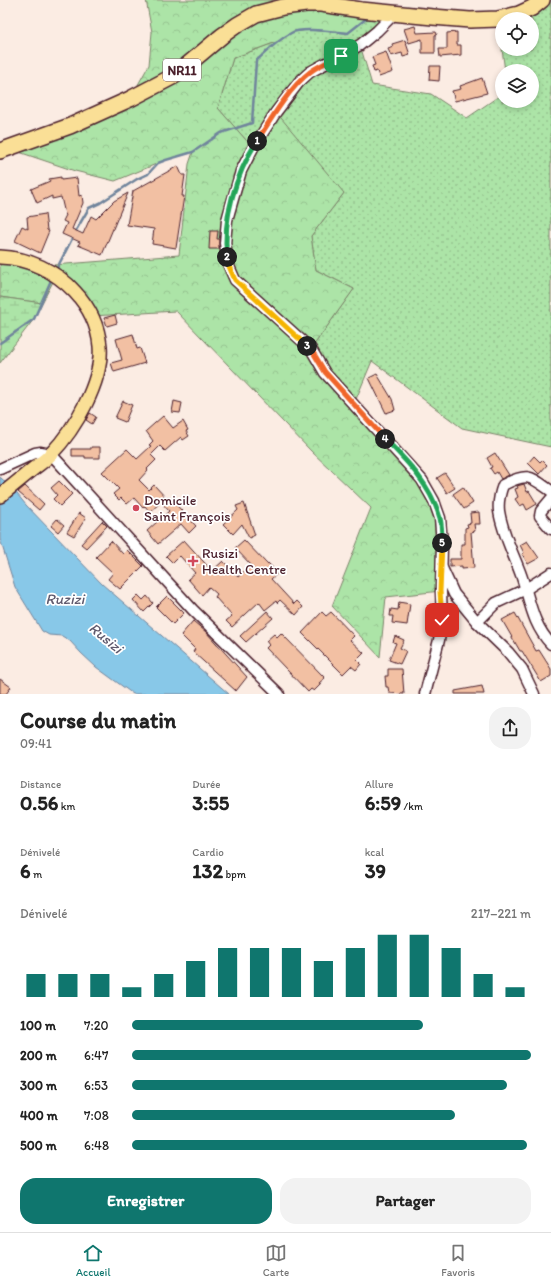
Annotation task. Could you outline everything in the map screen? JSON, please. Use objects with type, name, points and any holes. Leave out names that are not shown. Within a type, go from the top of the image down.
[{"type":"highway","name":"NR11","points":[[0,151],[70,126],[130,99],[174,76],[237,24],[256,14],[284,7],[306,4],[354,4],[388,12],[470,20],[498,19],[519,14],[532,8],[542,0]]},
{"type":"main road","points":[[0,257],[8,257],[41,266],[70,287],[83,301],[95,323],[100,346],[99,368],[84,407],[72,428],[51,454],[0,496]]},
{"type":"street","points":[[388,12],[377,30],[360,45],[310,72],[299,82],[276,112],[253,148],[241,171],[227,220],[225,243],[228,264],[235,280],[311,349],[325,372],[422,480],[434,501],[440,518],[442,544],[442,620],[439,640],[425,694]]},
{"type":"street","points":[[0,469],[41,452],[51,454],[193,610],[279,694]]},
{"type":"street","points":[[551,491],[531,477],[524,476],[503,484],[500,493],[499,510],[526,589],[531,611],[540,630],[551,644]]},
{"type":"street","points":[[551,499],[541,511],[540,516],[551,529]]},
{"type":"street","points":[[441,566],[454,594],[476,622],[508,652],[522,669],[534,694]]},
{"type":"street","points":[[476,622],[496,602],[526,589],[551,573]]},
{"type":"green space","points":[[146,0],[350,0],[367,18],[348,33],[308,30],[292,32],[279,41],[233,58],[218,108],[253,148],[276,112],[344,193],[311,236],[316,270],[354,289],[311,349],[434,501],[441,591],[386,597],[380,657],[332,606],[371,508],[311,451],[176,311],[92,316],[56,276],[42,303],[0,297],[0,257],[41,266],[179,255],[189,164],[193,152],[166,160],[115,181],[75,171],[10,149],[130,99],[149,65],[152,32]]},
{"type":"green space","points":[[542,0],[551,0],[551,447],[462,428],[372,361],[354,404],[311,349],[354,289],[316,270],[311,236],[344,193],[253,148],[218,108],[233,58],[279,41],[292,32],[308,30],[348,33],[361,10],[395,13],[360,45],[372,85],[431,94],[467,118],[495,99],[495,108],[539,108],[539,64],[504,64],[503,56],[539,56],[539,12],[514,12]]},
{"type":"green space","points":[[0,297],[42,303],[34,319],[0,363]]},
{"type":"water","name":"Ruzizi","points":[[0,477],[102,584],[229,694],[133,694],[96,667],[70,641],[62,636],[49,635],[42,631],[15,587],[0,539]]},
{"type":"building","points":[[415,26],[417,33],[436,32],[435,53],[422,53],[422,39],[409,43],[404,29]]},
{"type":"building","points":[[457,32],[457,45],[461,45],[461,55],[440,57],[439,49],[447,49],[447,33]]},
{"type":"building","points":[[405,40],[410,55],[403,57],[402,53],[391,56],[388,49],[393,47],[392,44]]},
{"type":"building","points":[[386,52],[393,72],[379,77],[377,71],[374,72],[372,66],[375,65],[372,57]]},
{"type":"building","points":[[430,66],[440,66],[439,81],[429,80]]},
{"type":"building","points":[[482,78],[487,93],[455,101],[452,91],[461,89],[460,86]]},
{"type":"building","points":[[178,166],[182,175],[185,175],[182,196],[184,196],[176,248],[152,244],[154,229],[127,225],[133,191]]},
{"type":"building","points":[[61,177],[61,180],[77,178],[79,196],[82,195],[83,203],[72,229],[83,234],[91,216],[96,219],[114,201],[128,193],[102,255],[78,245],[80,242],[62,234],[67,223],[63,221],[66,215],[61,197],[52,199],[52,196],[37,203],[31,189],[50,181],[49,179]]},
{"type":"building","points":[[45,214],[47,230],[49,231],[40,253],[15,241],[22,226],[28,229],[27,217]]},
{"type":"building","points":[[210,231],[218,231],[217,239],[219,239],[219,249],[209,249]]},
{"type":"building","points":[[115,315],[117,323],[107,326],[104,318]]},
{"type":"building","points":[[133,334],[137,349],[140,348],[145,363],[114,372],[111,363],[122,360],[116,339]]},
{"type":"building","points":[[377,374],[392,399],[395,410],[386,413],[369,378]]},
{"type":"building","points":[[123,401],[132,405],[125,422],[115,418]]},
{"type":"building","points":[[174,401],[182,403],[180,413],[172,412]]},
{"type":"building","points":[[90,413],[96,417],[92,424],[86,420]]},
{"type":"building","points":[[163,416],[173,428],[183,421],[188,430],[186,431],[189,436],[183,440],[181,437],[165,451],[160,446],[151,455],[156,460],[139,480],[149,490],[154,485],[167,499],[169,497],[196,526],[189,533],[181,524],[158,544],[147,531],[169,511],[161,502],[150,512],[145,506],[143,508],[134,498],[127,504],[121,498],[119,500],[113,494],[119,489],[102,472],[127,449],[137,459],[151,446],[149,445],[153,441],[146,431]]},
{"type":"building","points":[[91,447],[100,447],[100,458],[72,456],[72,449],[91,449]]},
{"type":"building","points":[[495,453],[509,475],[501,479],[497,472],[494,474],[490,468],[492,467],[487,458]]},
{"type":"building","points":[[534,456],[540,462],[542,460],[547,465],[539,474],[528,463]]},
{"type":"building","points":[[445,473],[455,488],[447,493],[437,478]]},
{"type":"building","points":[[59,481],[72,494],[60,506],[53,499],[57,495],[51,488]]},
{"type":"building","points":[[524,484],[527,492],[529,491],[537,504],[527,510],[524,504],[520,506],[515,499],[518,497],[515,489],[518,488],[517,486]]},
{"type":"building","points":[[25,486],[44,504],[39,510],[18,492]]},
{"type":"building","points":[[463,487],[473,503],[464,509],[453,494]]},
{"type":"building","points":[[244,503],[255,535],[249,538],[242,524],[233,534],[223,524],[238,510],[236,506]]},
{"type":"building","points":[[479,512],[480,524],[474,524],[475,531],[471,532],[474,568],[462,569],[462,566],[450,567],[450,559],[461,559],[461,544],[465,544],[465,528],[468,527],[467,524],[471,523],[470,513]]},
{"type":"building","points":[[79,513],[86,518],[74,536],[67,532]]},
{"type":"building","points":[[57,519],[64,525],[58,532],[51,526]]},
{"type":"building","points":[[102,521],[107,526],[86,548],[81,544]]},
{"type":"building","points":[[184,540],[212,571],[223,561],[238,577],[251,565],[235,548],[244,540],[267,564],[268,563],[278,573],[271,579],[294,604],[297,601],[303,607],[296,615],[280,600],[277,603],[276,601],[265,610],[259,602],[232,627],[226,621],[232,616],[215,597],[217,594],[209,587],[202,595],[188,579],[195,573],[180,556],[173,563],[166,556]]},
{"type":"building","points":[[111,541],[123,554],[127,550],[143,566],[120,589],[108,579],[113,573],[96,557]]},
{"type":"building","points":[[527,541],[539,558],[528,564],[522,554],[524,553],[520,545]]},
{"type":"building","points":[[138,595],[143,600],[147,596],[153,603],[144,612],[133,600]]},
{"type":"building","points":[[167,596],[184,613],[173,624],[156,607]]},
{"type":"building","points":[[399,602],[410,604],[407,625],[392,623],[393,616],[390,616],[391,609],[398,610]]},
{"type":"building","points":[[267,611],[273,618],[246,642],[240,636]]},
{"type":"building","points":[[322,612],[326,616],[331,612],[354,636],[350,640],[364,653],[357,660],[361,664],[356,670],[351,666],[343,674],[302,633]]},
{"type":"building","points":[[515,613],[536,651],[539,650],[551,669],[551,676],[541,682],[522,651],[520,651],[502,620]]},
{"type":"building","points":[[193,621],[206,632],[247,677],[236,691],[193,652],[195,649],[181,635]]},
{"type":"building","points":[[281,633],[325,678],[319,683],[321,684],[314,691],[311,689],[308,692],[266,648],[269,645],[266,641],[274,634],[277,637]]},
{"type":"building","points":[[395,636],[404,640],[400,648],[406,651],[400,664],[389,660],[396,643],[393,642]]},
{"type":"building","points":[[388,669],[402,669],[404,694],[389,693],[388,687],[386,687],[385,676],[388,676]]},
{"type":"building","points":[[0,679],[11,687],[6,694],[0,694]]},
{"type":"building","points":[[482,686],[484,694],[455,694],[455,691]]},
{"type":"waterway","points":[[75,232],[89,208],[148,174],[158,163],[193,152],[221,133],[252,123],[256,61],[282,39],[291,33],[303,30],[348,33],[368,16]]},
{"type":"waterway","points":[[56,270],[73,237]]},
{"type":"waterway","points":[[0,343],[34,319],[52,278]]},
{"type":"place","name":"Domicile Saint François","points":[[136,508]]},
{"type":"place","name":"Rusizi Health Centre","points":[[193,561]]},
{"type":"route","points":[[341,56],[318,67],[299,82],[276,112],[253,148],[241,171],[227,220],[225,243],[228,264],[235,280],[311,349],[325,372],[422,480],[434,501],[440,518],[442,530],[440,591],[442,620]]},
{"type":"water label","name":"Rusizi","points":[[106,638]]}]
